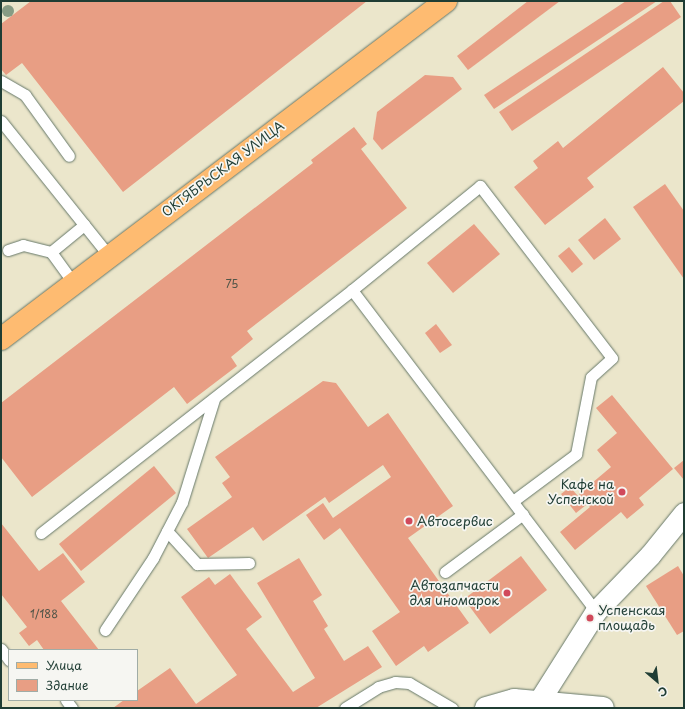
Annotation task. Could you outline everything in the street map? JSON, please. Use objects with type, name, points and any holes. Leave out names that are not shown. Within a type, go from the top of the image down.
[{"type":"main road","name":"ОКТЯБРЬСКАЯ УЛИЦА","points":[[1,339],[73,282],[446,1]]},
{"type":"street","points":[[539,700],[596,611],[650,555],[684,513]]},
{"type":"street","points":[[486,708],[514,700],[539,700],[603,708]]},
{"type":"lane","points":[[1,81],[25,95],[69,156]]},
{"type":"lane","points":[[1,120],[109,256]]},
{"type":"lane","points":[[41,533],[352,290],[480,186],[612,358],[591,377],[576,454],[513,501]]},
{"type":"lane","points":[[51,252],[84,225]]},
{"type":"lane","points":[[8,250],[23,245],[51,252],[73,282]]},
{"type":"lane","points":[[352,290],[596,611]]},
{"type":"lane","points":[[105,630],[153,558],[182,502],[214,399]]},
{"type":"lane","points":[[445,572],[523,514]]},
{"type":"lane","points":[[167,531],[197,564],[249,563]]},
{"type":"lane","points":[[1,649],[8,659]]},
{"type":"lane","points":[[345,708],[378,687],[395,682],[409,683],[452,708]]},
{"type":"building","points":[[31,1],[367,1],[123,192],[22,63],[6,75],[1,69],[1,24]]},
{"type":"building","points":[[528,1],[560,1],[468,70],[457,56]]},
{"type":"building","points":[[626,1],[657,1],[494,109],[484,95]]},
{"type":"building","points":[[664,1],[670,1],[681,17],[512,131],[499,112]]},
{"type":"building","points":[[663,67],[684,93],[684,101],[587,178],[594,187],[545,225],[514,187],[538,168],[533,161],[558,141],[563,148]]},
{"type":"building","points":[[425,75],[453,77],[462,89],[382,150],[373,139],[377,112]]},
{"type":"building","points":[[354,127],[367,144],[361,149],[407,208],[247,331],[253,339],[231,357],[237,366],[187,404],[174,387],[32,497],[1,457],[1,403],[313,163],[311,160]]},
{"type":"building","points":[[665,184],[684,211],[684,279],[633,207]]},
{"type":"building","points":[[605,218],[621,239],[594,260],[578,240]]},
{"type":"building","points":[[474,224],[500,254],[453,293],[427,263]]},
{"type":"building","points":[[569,247],[583,264],[572,273],[558,256]]},
{"type":"building","points":[[436,324],[452,345],[440,353],[425,333]]},
{"type":"building","points":[[323,381],[336,383],[368,427],[388,413],[453,506],[408,538],[469,623],[428,652],[424,646],[396,666],[372,631],[400,612],[340,528],[324,540],[306,515],[323,503],[333,518],[391,477],[383,465],[329,503],[325,497],[263,541],[253,527],[208,558],[187,529],[232,497],[222,483],[230,477],[215,457]]},
{"type":"building","points":[[612,395],[673,469],[639,498],[644,505],[627,519],[621,512],[575,550],[560,532],[590,507],[579,494],[611,467],[597,450],[617,433],[596,408]]},
{"type":"building","points":[[684,460],[684,480],[674,468]]},
{"type":"building","points":[[154,466],[176,493],[81,571],[59,544]]},
{"type":"building","points":[[570,487],[586,505],[576,513],[561,494]]},
{"type":"building","points":[[1,523],[39,571],[63,553],[85,582],[61,601],[98,649],[43,649],[37,640],[29,646],[19,633],[27,627],[1,594]]},
{"type":"building","points":[[521,556],[547,590],[490,634],[464,599]]},
{"type":"building","points":[[299,558],[322,595],[313,601],[328,626],[324,629],[344,661],[368,646],[382,667],[316,708],[113,708],[123,701],[138,701],[138,690],[170,668],[196,704],[237,675],[181,597],[209,577],[215,585],[230,574],[262,617],[246,629],[293,692],[315,678],[257,583]]},
{"type":"building","points":[[678,566],[684,576],[684,631],[677,635],[646,586]]},
{"type":"place","name":"Кафе на Успенской","points":[[622,492]]},
{"type":"place","name":"Автосервис","points":[[409,521]]},
{"type":"place","name":"Автозапчасти для иномарок","points":[[507,593]]},
{"type":"place","name":"Успенская площадь","points":[[590,618]]}]
